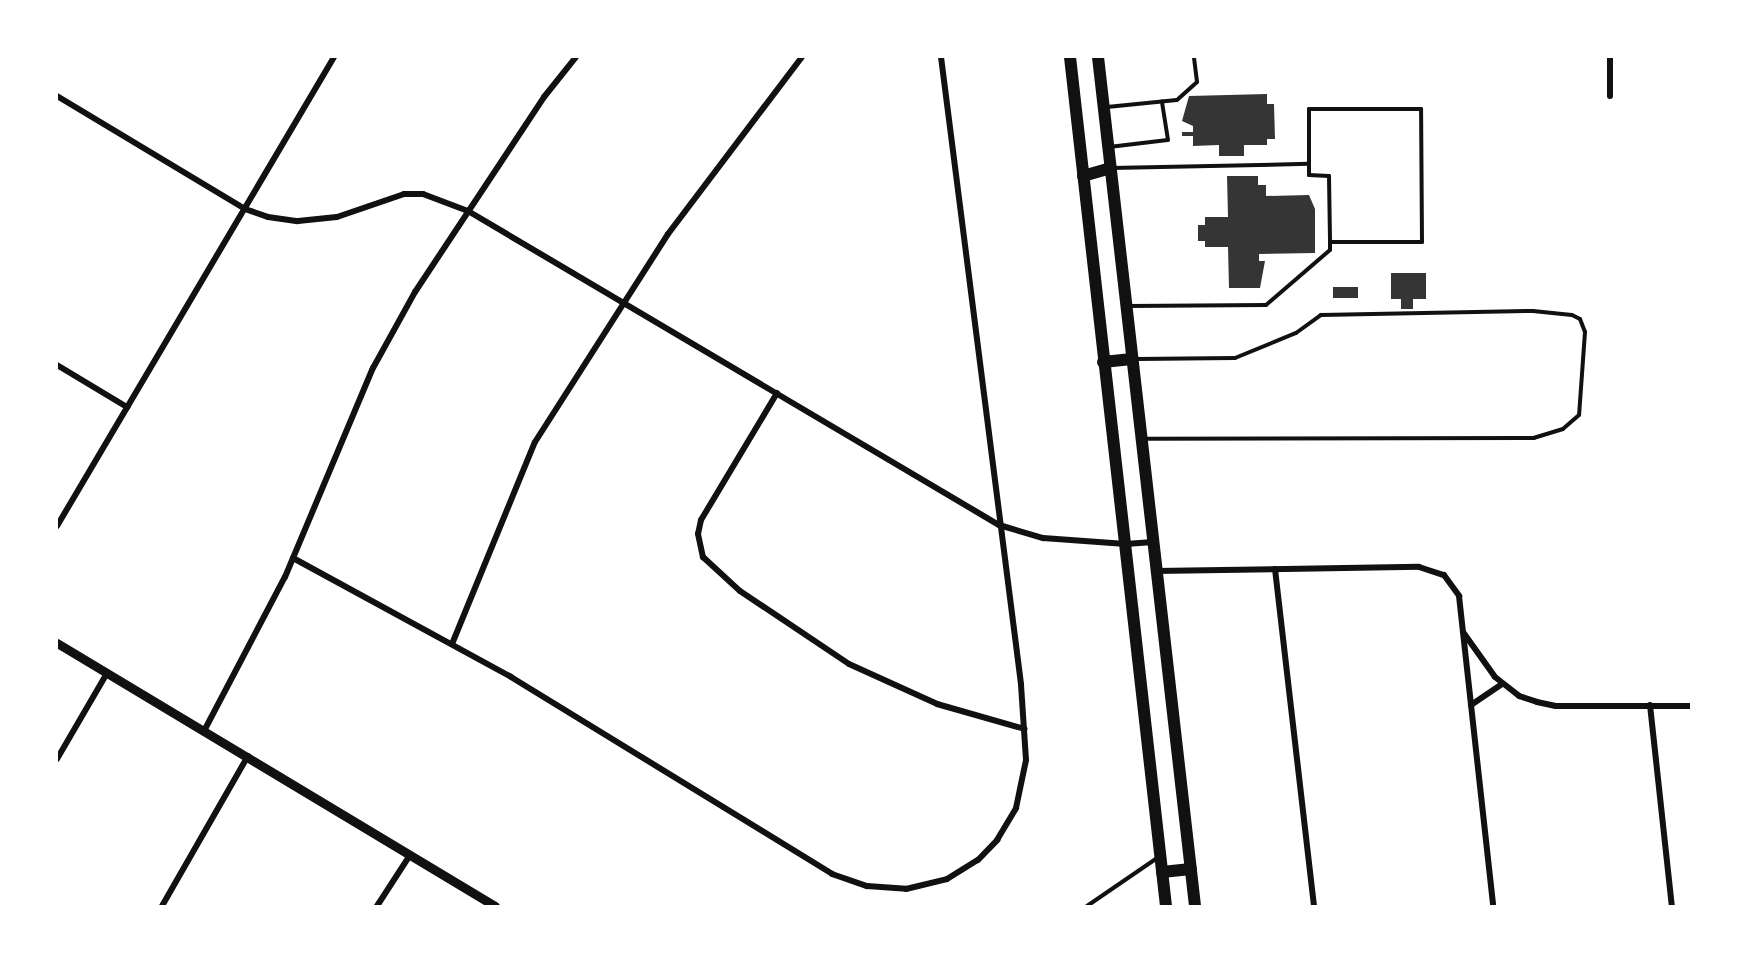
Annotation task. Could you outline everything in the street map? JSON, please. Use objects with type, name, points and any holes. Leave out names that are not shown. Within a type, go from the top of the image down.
[{"type":"main road","points":[[1070,57],[1166,906]]},
{"type":"main road","points":[[1098,57],[1195,906]]},
{"type":"main road","points":[[1083,176],[1111,168]]},
{"type":"main road","points":[[1103,362],[1132,359]]},
{"type":"main road","points":[[1162,872],[1191,868]]},
{"type":"street","points":[[57,526],[334,57]]},
{"type":"street","points":[[204,731],[293,558],[373,368],[419,285],[544,97],[576,57]]},
{"type":"street","points":[[452,644],[535,442],[668,234],[802,57]]},
{"type":"street","points":[[293,558],[452,644],[832,874],[867,886],[906,888],[924,886],[960,872],[998,840],[1016,808],[1024,781],[1024,729],[941,57]]},
{"type":"street","points":[[1610,57],[1610,96]]},
{"type":"street","points":[[57,96],[245,209],[280,220],[337,218],[404,194],[423,194],[468,211],[999,525],[1044,538],[1126,544],[1153,542]]},
{"type":"street","points":[[57,365],[127,407]]},
{"type":"street","points":[[777,393],[701,520],[698,534],[703,557],[740,591],[849,664],[937,704],[1024,729]]},
{"type":"street","points":[[1275,569],[1314,906]]},
{"type":"street","points":[[1156,571],[1434,569],[1452,583],[1459,596],[1493,906]]},
{"type":"street","points":[[1463,632],[1503,684],[1519,696],[1557,706],[1691,706]]},
{"type":"street","points":[[57,643],[495,906]]},
{"type":"street","points":[[57,759],[107,673]]},
{"type":"street","points":[[1471,705],[1503,684]]},
{"type":"street","points":[[1650,705],[1672,906]]},
{"type":"street","points":[[162,906],[248,756]]},
{"type":"street","points":[[377,906],[410,855]]},
{"type":"lane","points":[[1104,108],[1177,100],[1197,82],[1194,57]]},
{"type":"lane","points":[[1108,147],[1168,140],[1162,101]]},
{"type":"lane","points":[[1127,306],[1266,305],[1330,250],[1329,176],[1309,175],[1309,109],[1421,109],[1422,242],[1330,242]]},
{"type":"lane","points":[[1111,168],[1309,164]]},
{"type":"lane","points":[[1132,359],[1235,358],[1296,333],[1321,315],[1533,311],[1572,315],[1580,319],[1586,332],[1579,415],[1563,429],[1534,438],[1141,439]]},
{"type":"lane","points":[[1090,905],[1160,856]]},
{"type":"building","points":[[1267,94],[1267,104],[1274,104],[1275,139],[1267,139],[1267,145],[1244,145],[1244,156],[1219,156],[1219,145],[1193,146],[1193,136],[1182,136],[1182,132],[1193,132],[1193,126],[1182,121],[1189,96]]},
{"type":"building","points":[[1227,176],[1258,176],[1258,185],[1266,185],[1266,196],[1309,195],[1315,209],[1315,253],[1259,254],[1259,261],[1265,261],[1260,288],[1229,288],[1228,247],[1205,247],[1205,241],[1198,241],[1198,225],[1205,225],[1205,217],[1228,217]]},
{"type":"building","points":[[1391,273],[1426,273],[1426,299],[1413,299],[1413,309],[1401,309],[1401,299],[1391,299]]},
{"type":"building","points":[[1333,287],[1358,287],[1358,298],[1333,298]]}]
